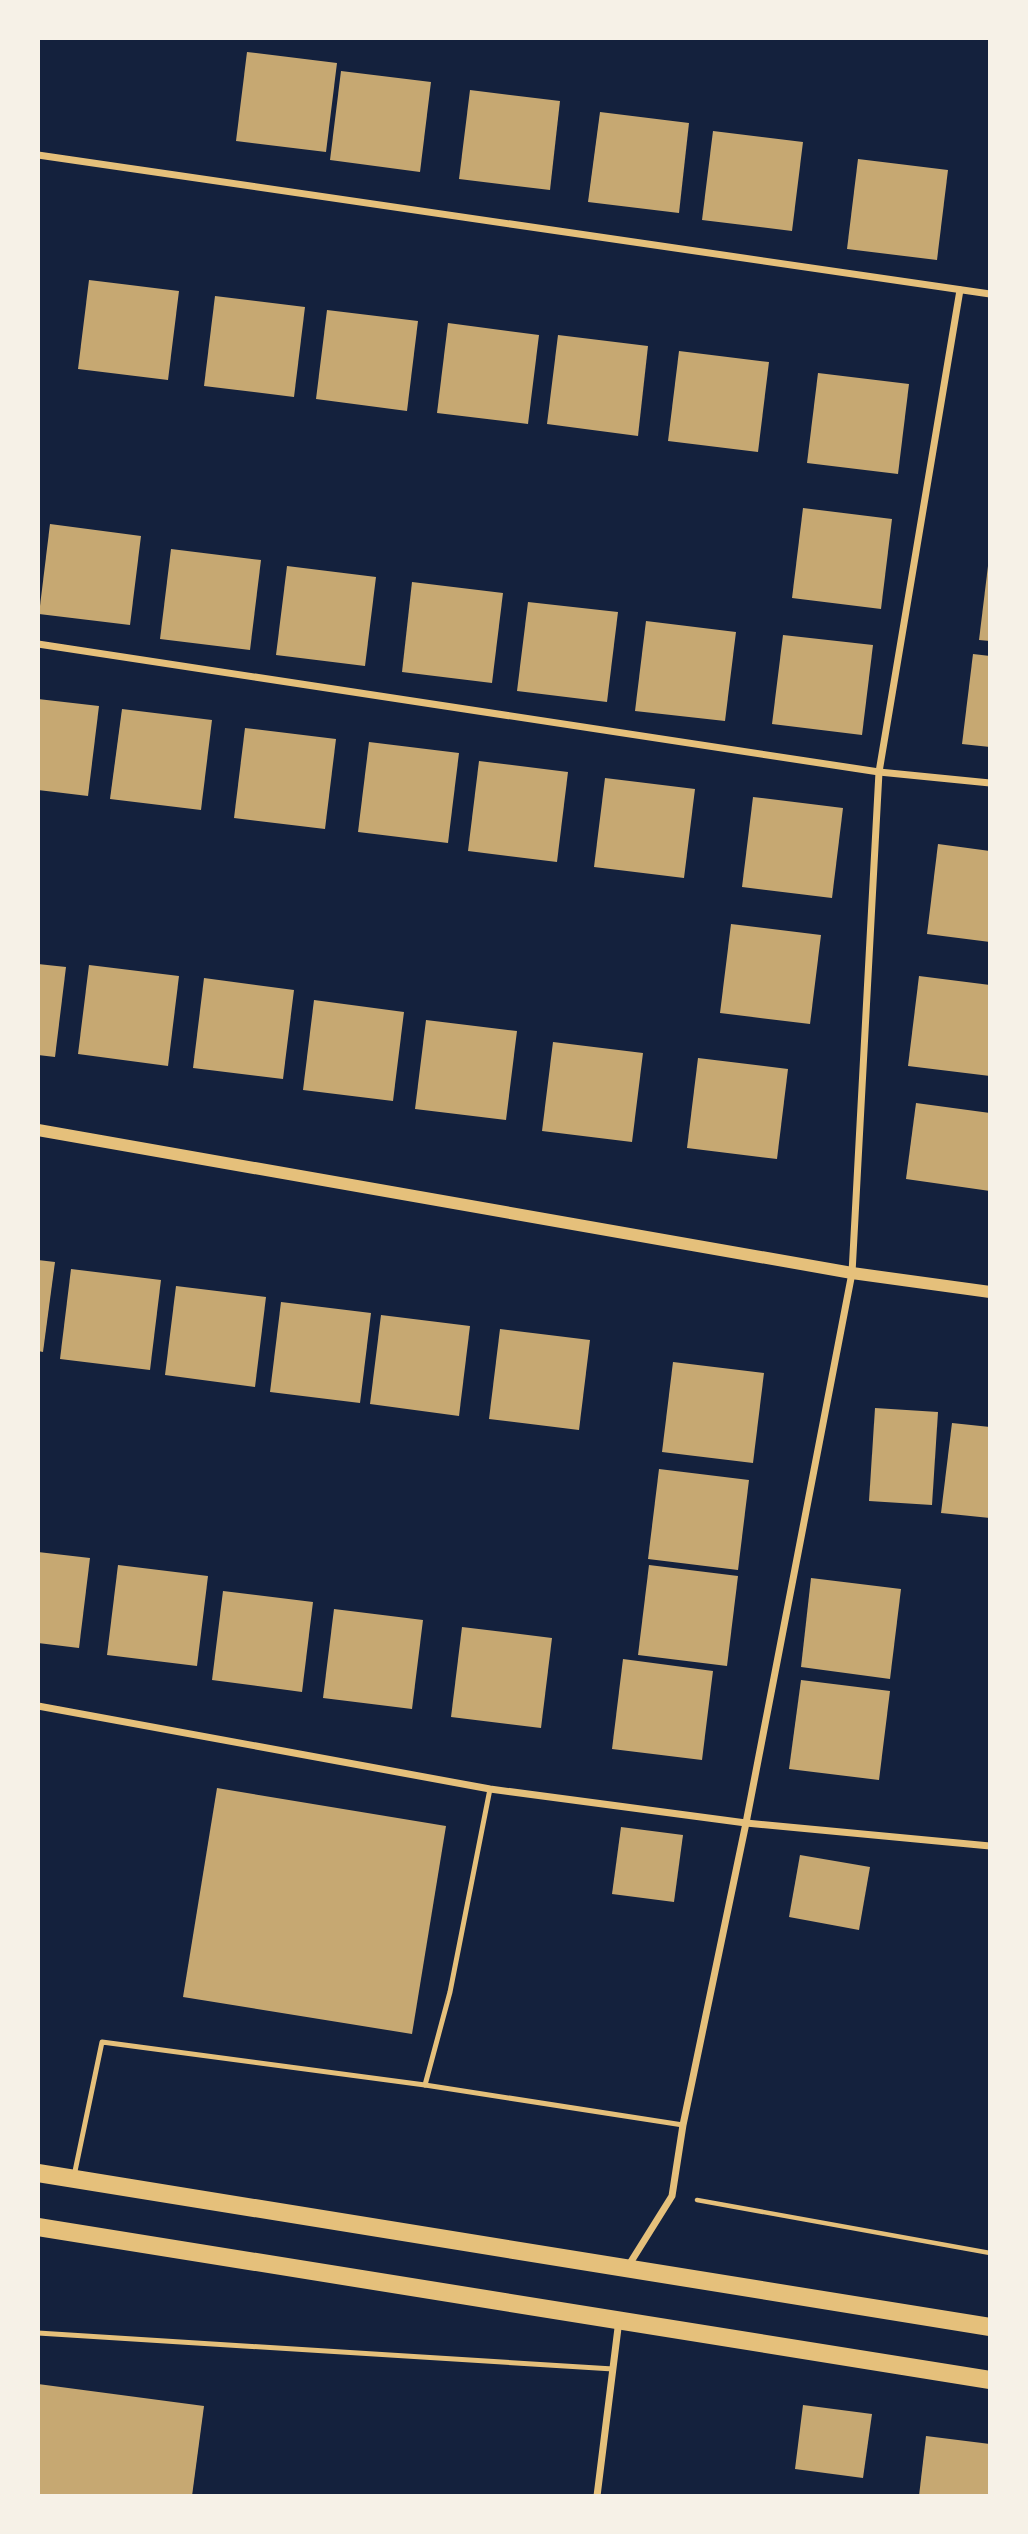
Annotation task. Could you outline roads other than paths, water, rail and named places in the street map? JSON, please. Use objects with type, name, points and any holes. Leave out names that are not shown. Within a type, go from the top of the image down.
[{"type":"main road","points":[[40,2171],[73,2179],[989,2327]]},
{"type":"main road","points":[[38,2227],[989,2380]]},
{"type":"street","points":[[38,155],[989,294]]},
{"type":"street","points":[[627,2268],[672,2196],[683,2125],[746,1823],[852,1273],[879,772],[960,290]]},
{"type":"street","points":[[38,644],[879,772],[989,783]]},
{"type":"street","points":[[38,1130],[852,1273],[989,1292]]},
{"type":"street","points":[[38,1706],[490,1789],[746,1823],[989,1846]]},
{"type":"street","points":[[597,2496],[620,2320]]},
{"type":"lane","points":[[425,2085],[450,1992],[490,1789]]},
{"type":"lane","points":[[73,2179],[102,2042],[425,2085],[683,2125]]},
{"type":"lane","points":[[38,2333],[613,2369]]}]
